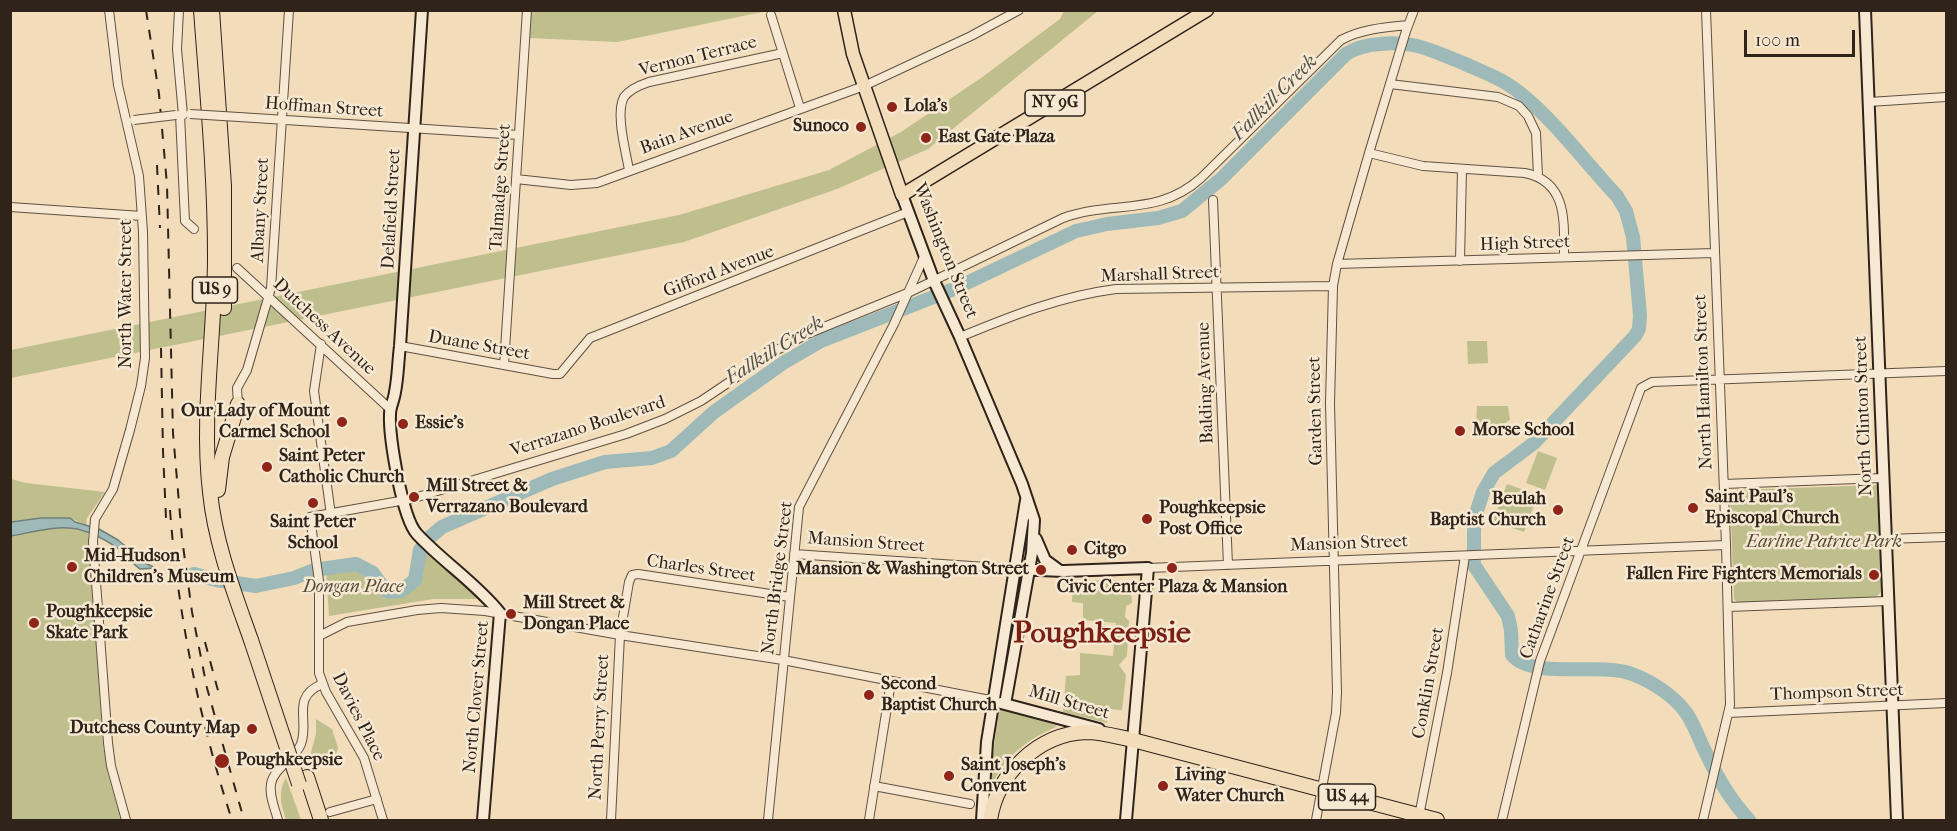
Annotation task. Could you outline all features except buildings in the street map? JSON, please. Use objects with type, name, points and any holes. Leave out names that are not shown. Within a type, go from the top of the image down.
[{"type":"highway","name":"US 9","points":[[201,10],[215,245],[215,305],[207,465],[214,518],[303,781],[312,820]]},
{"type":"highway","name":"US 9","points":[[212,10],[225,234],[224,301],[216,441],[218,490],[231,567]]},
{"type":"highway","points":[[218,490],[222,457],[238,404]]},
{"type":"highway","name":"US 44","points":[[990,820],[1002,785],[1013,769],[1034,750],[1058,738],[1078,733],[1091,732],[1118,737]]},
{"type":"highway","name":"Mill Street","points":[[1118,737],[1437,820]]},
{"type":"highway","name":"US 9","points":[[303,781],[326,816]]},
{"type":"main road","name":"Washington Street","points":[[844,10],[849,42],[902,195]]},
{"type":"main road","name":"NY 9G","points":[[902,195],[1207,10]]},
{"type":"street","name":"North Water Street","points":[[110,10],[118,85],[130,120],[138,168],[142,216],[143,378],[114,484],[94,524],[93,542],[109,754],[126,820]]},
{"type":"street","points":[[179,10],[177,49],[182,115],[185,221],[194,229]]},
{"type":"street","name":"Albany Street","points":[[238,404],[237,388],[247,370],[272,280],[289,10]]},
{"type":"street","name":"Delafield Street","points":[[403,501],[395,458],[390,409],[395,393],[400,346],[422,10]]},
{"type":"street","name":"Talmadge Street","points":[[504,365],[527,10]]},
{"type":"street","name":"Bain Avenue","points":[[516,179],[571,186],[597,183],[864,86],[1019,10]]},
{"type":"street","name":"Garden Street","points":[[1316,820],[1336,713],[1337,692],[1330,372],[1333,286],[1337,264],[1369,153],[1414,10]]},
{"type":"street","name":"North Hamilton Street","points":[[1703,820],[1728,713],[1728,608],[1706,10]]},
{"type":"street","name":"North Clinton Street","points":[[1865,10],[1897,820]]},
{"type":"street","name":"Vernon Terrace","points":[[771,15],[801,108]]},
{"type":"street","name":"Verrazano Boulevard","points":[[403,501],[626,434],[665,419],[701,400],[777,350],[807,334],[935,283],[1072,214],[1154,203],[1183,193],[1341,40],[1372,30],[1408,26]]},
{"type":"street","name":"Vernon Terrace","points":[[629,170],[620,111],[625,96],[635,87],[783,53]]},
{"type":"street","points":[[1390,84],[1498,97],[1520,106],[1536,133],[1538,176]]},
{"type":"street","points":[[1869,102],[1947,97]]},
{"type":"street","name":"Hoffman Street","points":[[130,120],[182,115],[239,117],[519,135]]},
{"type":"street","points":[[1369,153],[1423,166],[1525,173],[1538,176],[1549,184],[1558,198],[1563,214],[1564,257]]},
{"type":"street","points":[[1460,261],[1462,169]]},
{"type":"street","name":"Washington Street","points":[[902,195],[924,257],[1019,476],[1033,514],[1033,546],[1029,570],[1000,702]]},
{"type":"street","name":"Balding Avenue","points":[[1213,200],[1228,565]]},
{"type":"street","points":[[10,207],[142,216]]},
{"type":"street","name":"Gifford Avenue","points":[[553,374],[560,374],[590,338],[908,212]]},
{"type":"street","name":"High Street","points":[[1337,264],[1714,253]]},
{"type":"street","name":"North Bridge Street","points":[[768,820],[799,507],[804,493],[910,293],[924,257]]},
{"type":"street","name":"Dutchess Avenue","points":[[237,268],[390,409]]},
{"type":"street","name":"Marshall Street","points":[[960,337],[1057,301],[1098,291],[1333,286]]},
{"type":"street","points":[[321,344],[314,379],[314,397],[331,515],[403,501]]},
{"type":"street","name":"Duane Street","points":[[400,346],[553,374]]},
{"type":"street","points":[[1719,380],[1947,371]]},
{"type":"street","name":"Catharine Street","points":[[1502,820],[1540,661],[1640,390],[1652,382],[1719,380]]},
{"type":"street","points":[[1724,484],[1883,478]]},
{"type":"street","name":"Washington Street","points":[[1000,702],[1026,499]]},
{"type":"street","name":"North Clover Street","points":[[403,501],[406,517],[417,534],[475,586],[500,613],[483,820]]},
{"type":"street","name":"Davies Place","points":[[331,515],[310,517],[319,575],[318,669],[322,684],[364,758],[383,820]]},
{"type":"street","points":[[1034,524],[1042,555],[1050,565],[1060,571]]},
{"type":"street","points":[[1886,539],[1947,537]]},
{"type":"street","name":"Mansion Street","points":[[794,554],[1060,571],[1726,545]]},
{"type":"street","name":"Conklin Street","points":[[1419,816],[1447,673],[1466,556]]},
{"type":"street","points":[[1126,820],[1148,568]]},
{"type":"street","name":"Charles Street","points":[[620,635],[632,575],[638,574],[790,597]]},
{"type":"street","points":[[1728,608],[1888,601]]},
{"type":"street","points":[[319,636],[347,622],[417,610],[451,608],[500,613]]},
{"type":"street","name":"Mill Street","points":[[500,613],[620,635],[783,660],[1000,702],[1081,723],[1118,737]]},
{"type":"street","name":"North Perry Street","points":[[610,820],[620,635]]},
{"type":"street","points":[[869,820],[891,682]]},
{"type":"street","points":[[278,820],[271,791],[272,781],[277,771],[300,745],[303,733],[304,698],[322,684]]},
{"type":"street","points":[[982,820],[984,766],[1000,702]]},
{"type":"street","name":"Thompson Street","points":[[1728,713],[1947,703]]},
{"type":"street","points":[[874,786],[970,804]]},
{"type":"street","points":[[326,816],[377,799]]},
{"type":"green space","points":[[530,11],[767,11],[617,42],[529,38]]},
{"type":"green space","points":[[1064,11],[1098,11],[928,149],[837,189],[684,242],[11,378],[11,350],[679,215],[829,170],[901,132],[981,78],[1060,19]]},
{"type":"green space","points":[[1467,341],[1487,341],[1488,363],[1468,364]]},
{"type":"green space","points":[[1477,406],[1508,406],[1510,420],[1496,429],[1476,429]]},
{"type":"green space","points":[[1538,451],[1557,458],[1545,490],[1526,483]]},
{"type":"green space","points":[[11,479],[26,483],[105,492],[87,518],[86,525],[70,518],[11,522]]},
{"type":"green space","points":[[1507,484],[1538,495],[1524,532],[1493,521]]},
{"type":"green space","name":"Earline Patrice Park","points":[[1879,485],[1882,591],[1876,597],[1738,603],[1734,599],[1730,497],[1736,490]]},
{"type":"green space","points":[[57,527],[88,533],[103,745],[108,775],[121,820],[11,820],[10,536]]},
{"type":"green space","name":"Dongan Place","points":[[421,548],[476,599],[433,599],[329,616],[326,568],[360,566],[371,573],[385,590],[399,592],[414,582]]},
{"type":"green space","points":[[1117,580],[1129,588],[1132,603],[1126,606],[1125,617],[1129,621],[1127,656],[1119,665],[1126,675],[1122,710],[1107,709],[1107,723],[1063,712],[1066,676],[1080,675],[1080,653],[1113,656],[1116,623],[1083,620],[1083,603],[1072,602],[1073,581]]},
{"type":"green space","points":[[1000,706],[1022,711],[1057,726],[1026,743],[1010,758],[992,784],[985,805]]},
{"type":"green space","points":[[316,719],[332,729],[338,748],[335,758],[326,761],[315,770],[310,756],[316,734]]},
{"type":"green space","points":[[286,778],[301,820],[286,820],[281,794]]},
{"type":"water","points":[[41,518],[70,518],[75,522],[99,529],[156,568],[140,569],[119,549],[104,539],[78,529],[55,528],[11,536],[11,522]]},
{"type":"waterway","name":"Fallkill Creek","points":[[194,574],[256,586],[294,578],[314,570],[356,564],[373,573],[385,590],[401,591],[415,580],[420,550],[442,527],[552,479],[605,462],[652,458],[671,451],[714,412],[783,363],[821,341],[954,289],[1076,231],[1107,224],[1158,218],[1182,211],[1221,179],[1346,54],[1371,45],[1392,43],[1413,45],[1493,76],[1533,104],[1617,196],[1626,211],[1633,237],[1640,315],[1639,329],[1635,336],[1534,443],[1494,473],[1483,492],[1475,517],[1474,565],[1508,616],[1512,655],[1522,663],[1535,667],[1619,671],[1632,674],[1655,685],[1676,701],[1687,714],[1720,781],[1749,820]]},
{"type":"railway","points":[[146,10],[159,94],[167,185],[173,433],[182,538],[192,612],[207,688],[244,820]]},
{"type":"railway","points":[[157,165],[160,228]]},
{"type":"railway","points":[[161,348],[166,518]]},
{"type":"railway","points":[[170,510],[184,628],[200,705],[232,820]]},
{"type":"railway","points":[[205,642],[220,698]]},
{"type":"place","name":"Lola’s","points":[[892,107]]},
{"type":"place","name":"Sunoco","points":[[861,127]]},
{"type":"place","name":"East Gate Plaza","points":[[926,138]]},
{"type":"place","name":"Our Lady of Mount Carmel School","points":[[342,422]]},
{"type":"place","name":"Essie's","points":[[403,424]]},
{"type":"place","name":"Morse School","points":[[1460,431]]},
{"type":"place","name":"Saint Peter Catholic Church","points":[[267,467]]},
{"type":"place","name":"Mill Street & Verrazano Boulevard","points":[[414,497]]},
{"type":"place","name":"Saint Peter School","points":[[313,503]]},
{"type":"place","name":"Saint Paul's Episcopal Church","points":[[1693,508]]},
{"type":"place","name":"Beulah Baptist Church","points":[[1558,510]]},
{"type":"place","name":"Poughkeepsie Post Office","points":[[1147,519]]},
{"type":"place","name":"Citgo","points":[[1072,550]]},
{"type":"place","name":"Mid-Hudson Children's Museum","points":[[72,567]]},
{"type":"place","name":"Civic Center Plaza & Mansion","points":[[1172,568]]},
{"type":"place","name":"Mansion & Washington Street","points":[[1041,570]]},
{"type":"place","name":"Fallen Fire Fighters Memorials","points":[[1874,575]]},
{"type":"place","name":"Mill Street & Dongan Place","points":[[511,614]]},
{"type":"place","name":"Poughkeepsie Skate Park","points":[[34,623]]},
{"type":"place","name":"Second Baptist Church","points":[[869,695]]},
{"type":"place","name":"Dutchess County Map","points":[[252,729]]},
{"type":"place","name":"Poughkeepsie","points":[[222,761]]},
{"type":"place","name":"Saint Joseph's Convent","points":[[949,776]]},
{"type":"place","name":"Living Water Church","points":[[1163,786]]},
{"type":"district","name":"Poughkeepsie","points":[[1102,635]]}]
